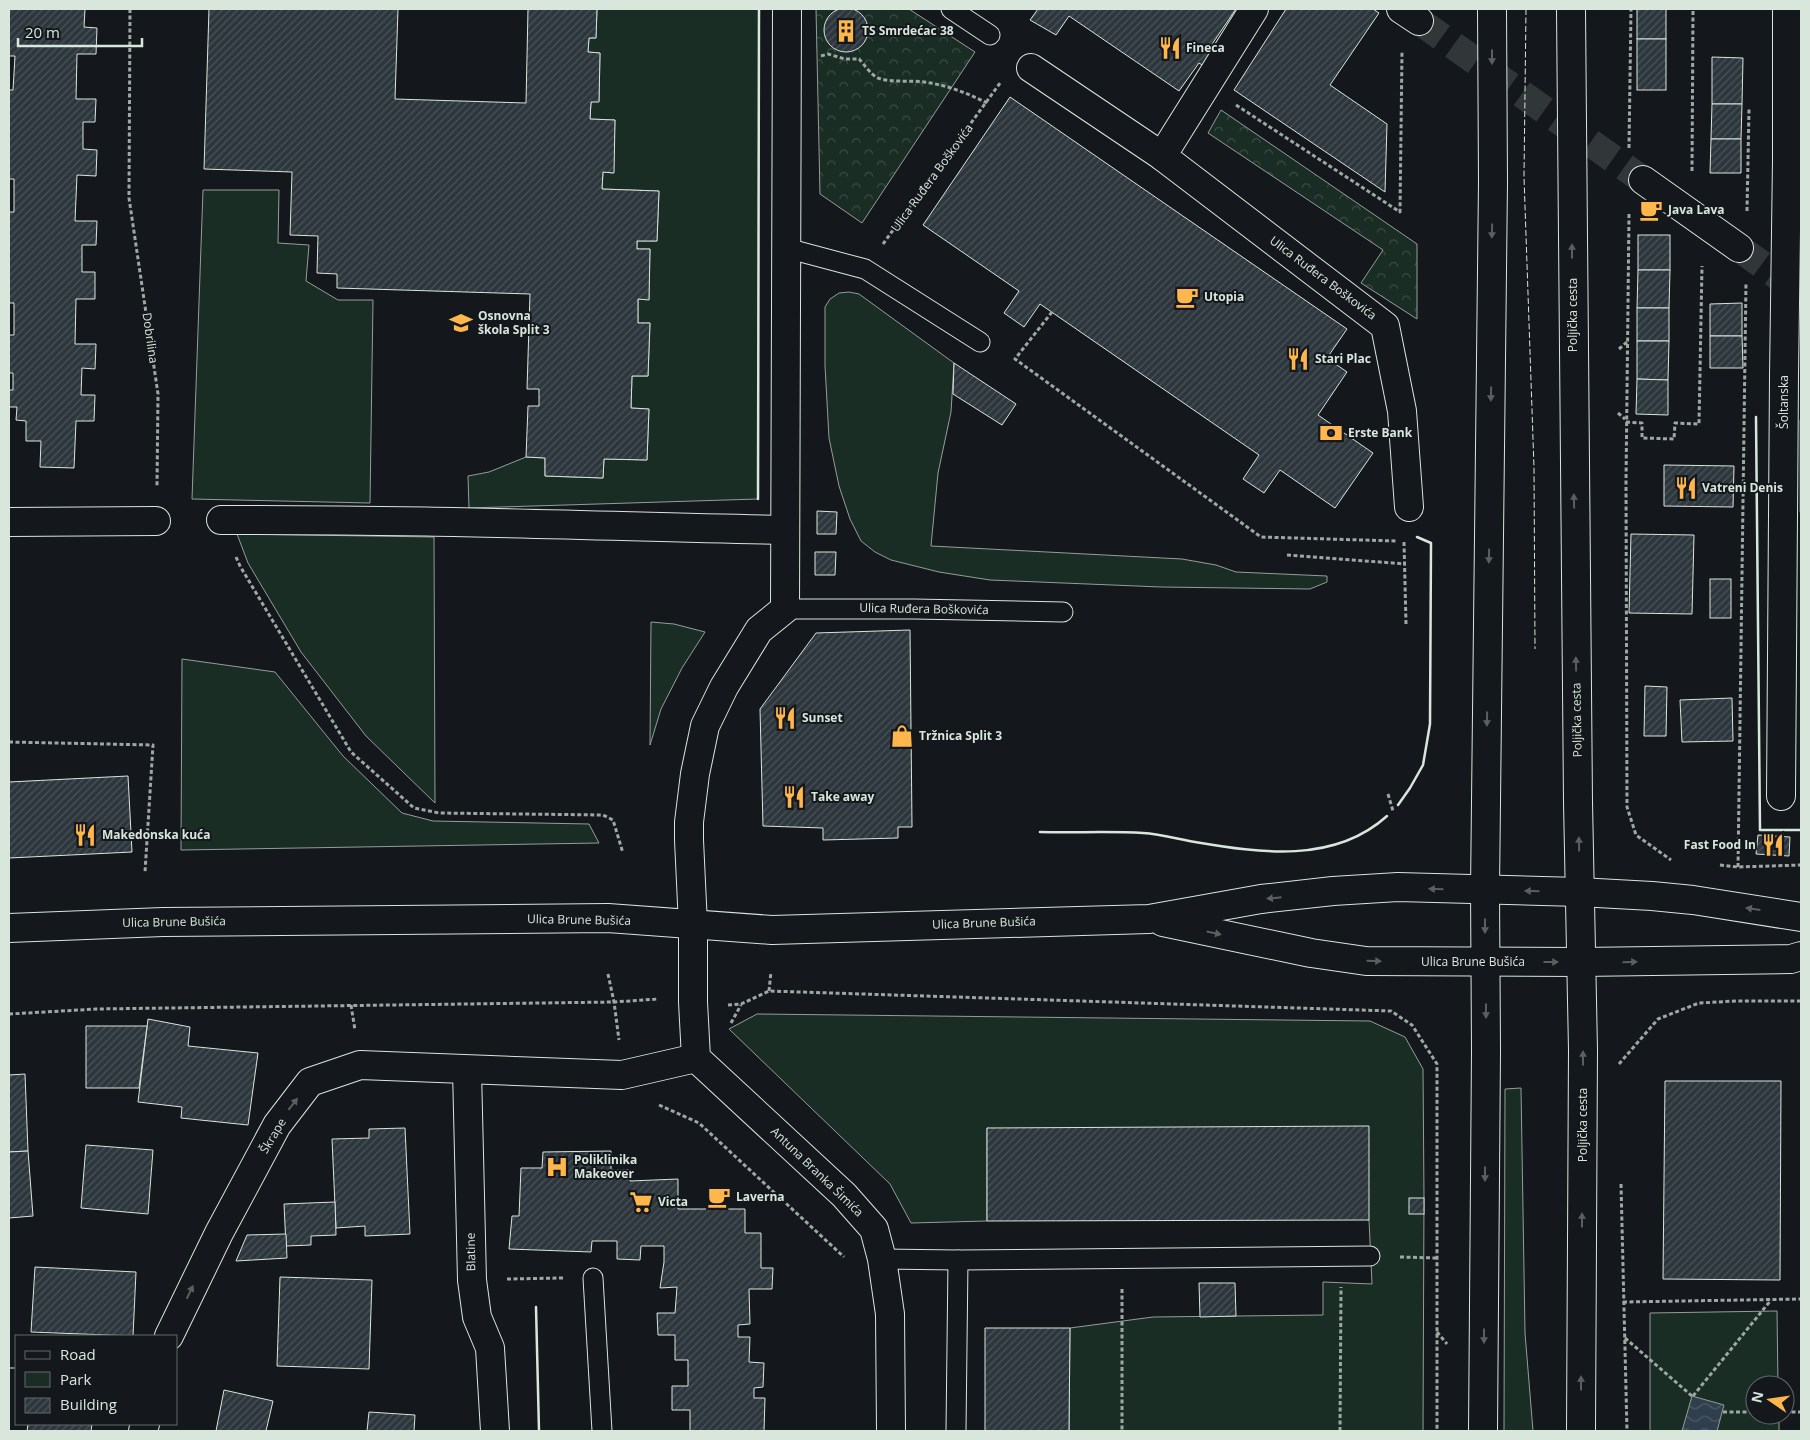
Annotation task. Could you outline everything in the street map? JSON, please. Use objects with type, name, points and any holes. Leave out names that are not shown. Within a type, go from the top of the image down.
[{"type":"street","points":[[467,1070],[622,1075],[696,1058],[689,822],[695,774],[705,726],[724,687],[759,630],[785,608],[786,9]]},
{"type":"street","points":[[1162,156],[1254,9]]},
{"type":"street","points":[[1483,1431],[1485,890],[1493,182],[1492,9]]},
{"type":"street","name":"Poljička cesta","points":[[1571,9],[1573,387],[1583,1050],[1581,1431]]},
{"type":"street","name":"Šoltanska","points":[[1781,796],[1787,9]]},
{"type":"street","name":"Ulica Ruđera Boškovića","points":[[1031,68],[1162,156],[1385,326],[1402,410],[1409,507]]},
{"type":"street","points":[[1642,180],[1739,248]]},
{"type":"street","points":[[221,520],[469,522],[785,530]]},
{"type":"street","points":[[9,522],[156,521]]},
{"type":"street","name":"Ulica Brune Bušića","points":[[9,928],[163,922],[608,918],[772,930],[1149,920],[1261,899],[1334,891],[1398,887],[1580,892],[1693,900],[1801,917]]},
{"type":"street","name":"Ulica Brune Bušića","points":[[1149,920],[1312,953],[1366,961],[1581,962],[1791,958],[1801,956]]},
{"type":"street","name":"Antuna Branka Šimića","points":[[696,1058],[844,1194],[874,1229],[882,1259],[890,1314],[891,1431]]},
{"type":"street","name":"Škrape","points":[[169,1335],[219,1233],[277,1125],[310,1082],[360,1065],[467,1070]]},
{"type":"street","name":"Blatine","points":[[467,1070],[472,1280],[477,1317],[490,1348],[495,1431]]},
{"type":"lane","points":[[951,9],[990,34]]},
{"type":"lane","points":[[786,248],[865,269],[980,342]]},
{"type":"lane","name":"Ulica Ruđera Boškovića","points":[[785,608],[1063,612]]},
{"type":"lane","points":[[882,1259],[1370,1256]]},
{"type":"lane","points":[[956,1431],[958,1260]]},
{"type":"lane","points":[[593,1278],[602,1431]]},
{"type":"path","name":"Dobrilina","points":[[130,9],[129,198],[158,394],[156,521]]},
{"type":"path","points":[[1629,156],[1631,9]]},
{"type":"path","points":[[1618,414],[1626,421],[1642,422],[1642,438],[1674,439],[1675,424],[1699,424],[1698,219],[1693,9]]},
{"type":"path","points":[[1235,104],[1400,212],[1407,13]]},
{"type":"path","points":[[787,64],[828,54],[845,59],[859,59],[876,77],[924,82],[952,88],[970,94],[986,103]]},
{"type":"path","name":"Ulica Ruđera Boškovića","points":[[865,269],[986,103],[1016,58],[1031,68]]},
{"type":"path","points":[[1747,218],[1749,108]]},
{"type":"path","points":[[1629,205],[1626,421],[1627,807],[1636,835],[1669,860],[1679,861]]},
{"type":"path","points":[[1738,868],[1746,278]]},
{"type":"path","points":[[1052,312],[1015,359],[1261,537],[1383,540]]},
{"type":"path","points":[[1619,349],[1627,342]]},
{"type":"path","points":[[1406,624],[1406,564],[1403,531],[1409,507]]},
{"type":"path","points":[[221,520],[240,566],[351,752],[414,808],[439,813],[604,815],[614,820],[623,853]]},
{"type":"path","points":[[1288,555],[1406,564]]},
{"type":"path","points":[[9,742],[152,745],[145,872]]},
{"type":"path","points":[[1388,794],[1393,811]]},
{"type":"path","points":[[1718,865],[1738,868],[1801,865]]},
{"type":"path","points":[[769,991],[771,972]]},
{"type":"path","points":[[608,974],[614,1002],[622,1075],[642,1097],[699,1123],[846,1260]]},
{"type":"path","points":[[722,1005],[741,1004],[769,991],[1391,1011],[1412,1025],[1437,1064],[1436,1431]]},
{"type":"path","points":[[9,1014],[116,1008],[614,1002],[659,999]]},
{"type":"path","points":[[1618,1065],[1658,1019],[1700,1003],[1801,1001]]},
{"type":"path","points":[[1621,1183],[1627,1431]]},
{"type":"path","points":[[1340,1431],[1341,1256]]},
{"type":"path","points":[[1121,1259],[1122,1431]]},
{"type":"path","points":[[472,1280],[593,1278]]},
{"type":"path","points":[[1624,1302],[1801,1298]]},
{"type":"path","points":[[1625,1338],[1692,1396],[1772,1300]]},
{"type":"path","points":[[1436,1332],[1449,1347]]},
{"type":"path","points":[[1723,1412],[1745,1412]]},
{"type":"green space","points":[[597,9],[759,9],[758,499],[469,508],[468,476],[489,472],[526,457],[545,458],[545,476],[603,478],[604,459],[647,460],[649,409],[631,408],[632,376],[648,376],[650,323],[638,323],[638,299],[649,299],[650,249],[637,249],[637,241],[657,241],[659,191],[602,189],[603,172],[613,173],[615,120],[590,119],[591,102],[599,101],[600,53],[588,52],[589,38],[596,38]]},
{"type":"green space","points":[[816,9],[909,9],[975,52],[862,223],[820,194]]},
{"type":"green space","points":[[1221,110],[1417,244],[1417,319],[1361,283],[1383,250],[1208,133]]},
{"type":"green space","points":[[203,190],[279,190],[278,243],[309,245],[306,281],[338,300],[373,300],[370,503],[192,499]]},
{"type":"green space","points":[[839,293],[859,294],[954,363],[951,412],[938,473],[931,546],[1182,559],[1216,565],[1236,572],[1327,576],[1327,582],[1310,589],[1161,587],[990,580],[939,572],[891,560],[875,552],[861,541],[850,519],[839,486],[829,438],[825,366],[825,307],[830,299]]},
{"type":"green space","points":[[237,534],[434,537],[435,803],[366,736],[301,652],[248,563]]},
{"type":"green space","points":[[651,622],[674,624],[705,632],[682,668],[661,709],[650,745]]},
{"type":"green space","points":[[182,659],[275,672],[343,756],[402,813],[433,821],[589,824],[599,843],[181,850]]},
{"type":"green space","points":[[757,1014],[1370,1021],[1405,1037],[1423,1069],[1423,1431],[1069,1431],[1070,1328],[1153,1317],[1323,1315],[1323,1282],[1372,1284],[1369,1220],[987,1128],[987,1221],[911,1223],[890,1184],[729,1029]]},
{"type":"green space","points":[[1521,1088],[1525,1333],[1533,1431],[1504,1431],[1505,1089]]},
{"type":"green space","points":[[1777,1311],[1778,1375],[1745,1375],[1745,1425],[1779,1425],[1779,1431],[1650,1431],[1650,1313]]},
{"type":"water","points":[[1692,1396],[1724,1405],[1717,1431],[1682,1431]]},
{"type":"building","name":"TS Smrdećac 38","points":[[842,8],[850,8],[862,14],[868,30],[862,46],[850,52],[842,52],[830,46],[824,34],[824,26],[830,14]]},
{"type":"building","points":[[9,9],[85,9],[84,27],[97,28],[96,54],[77,54],[76,99],[96,99],[95,122],[83,122],[83,149],[97,150],[96,176],[77,175],[75,221],[97,221],[96,245],[82,245],[82,272],[95,272],[95,299],[76,299],[75,344],[96,344],[95,369],[82,368],[81,395],[95,395],[94,421],[76,421],[74,468],[40,467],[41,441],[26,441],[26,421],[16,420],[17,407],[9,407],[9,390],[13,390],[13,373],[9,373],[9,335],[14,335],[14,303],[9,303],[9,212],[14,212],[14,179],[9,179],[9,90],[13,90],[15,56],[9,56]]},
{"type":"building","points":[[209,9],[398,9],[395,99],[526,103],[528,9],[597,9],[596,38],[589,38],[588,52],[600,53],[599,102],[591,102],[590,119],[615,120],[614,173],[603,172],[602,189],[659,191],[657,241],[637,241],[637,249],[650,249],[649,300],[638,299],[638,323],[650,323],[648,376],[632,376],[631,408],[649,409],[647,460],[604,459],[603,478],[545,476],[545,458],[526,457],[528,406],[539,406],[539,389],[527,389],[530,294],[337,288],[337,274],[317,273],[318,236],[290,235],[292,172],[204,169]]},
{"type":"building","points":[[1038,9],[1236,9],[1210,47],[1221,54],[1210,70],[1199,63],[1179,91],[1069,16],[1056,35],[1030,20]]},
{"type":"building","points":[[1286,9],[1373,9],[1379,13],[1330,85],[1387,124],[1385,192],[1234,90]]},
{"type":"building","points":[[1637,9],[1666,9],[1666,39],[1637,39]]},
{"type":"building","points":[[1637,39],[1666,39],[1666,90],[1637,90]]},
{"type":"building","points":[[1712,57],[1743,58],[1742,104],[1712,104]]},
{"type":"building","points":[[1010,97],[1347,329],[1327,358],[1347,372],[1318,415],[1373,453],[1335,508],[1280,470],[1264,493],[1243,479],[1259,455],[1040,304],[1024,327],[1004,313],[1019,291],[923,225]]},
{"type":"building","points":[[1712,104],[1742,104],[1741,139],[1711,139]]},
{"type":"building","points":[[1711,139],[1741,139],[1741,173],[1710,173]]},
{"type":"building","points":[[1638,235],[1670,235],[1670,270],[1638,270]]},
{"type":"building","points":[[1638,270],[1670,270],[1669,308],[1637,308]]},
{"type":"building","points":[[1742,303],[1742,336],[1710,336],[1710,304]]},
{"type":"building","points":[[1637,308],[1669,308],[1669,341],[1637,341]]},
{"type":"building","points":[[1710,336],[1742,336],[1743,368],[1710,368]]},
{"type":"building","points":[[1637,341],[1669,341],[1668,380],[1637,379]]},
{"type":"building","points":[[954,363],[1016,404],[1002,425],[953,394]]},
{"type":"building","points":[[1637,379],[1668,380],[1668,415],[1636,414]]},
{"type":"building","points":[[1664,465],[1734,466],[1733,507],[1664,506]]},
{"type":"building","points":[[817,511],[837,512],[836,534],[817,534]]},
{"type":"building","points":[[1631,534],[1694,535],[1692,614],[1629,613]]},
{"type":"building","points":[[815,552],[836,552],[835,575],[815,575]]},
{"type":"building","points":[[1710,579],[1731,579],[1731,618],[1710,618]]},
{"type":"building","points":[[910,630],[912,827],[898,827],[898,838],[823,840],[823,828],[763,826],[760,709],[816,633]]},
{"type":"building","points":[[1645,686],[1667,687],[1666,736],[1644,736]]},
{"type":"building","points":[[1732,698],[1733,741],[1682,742],[1680,700]]},
{"type":"building","points":[[128,776],[132,852],[9,858],[9,782]]},
{"type":"building","name":"Fast Food In","points":[[1758,835],[1790,837],[1789,856],[1756,854]]},
{"type":"building","points":[[148,1019],[190,1027],[188,1046],[258,1053],[248,1125],[181,1118],[182,1107],[138,1102]]},
{"type":"building","points":[[86,1026],[147,1026],[139,1088],[86,1088]]},
{"type":"building","points":[[25,1074],[28,1151],[9,1152],[9,1075]]},
{"type":"building","points":[[1665,1081],[1781,1081],[1780,1280],[1663,1279]]},
{"type":"building","points":[[1369,1126],[1369,1220],[987,1221],[987,1128]]},
{"type":"building","points":[[405,1128],[410,1234],[365,1236],[365,1226],[336,1228],[332,1139],[369,1138],[369,1129]]},
{"type":"building","points":[[86,1145],[153,1150],[148,1214],[81,1208]]},
{"type":"building","points":[[28,1151],[33,1216],[9,1218],[9,1152]]},
{"type":"building","points":[[611,1151],[611,1170],[631,1170],[630,1181],[678,1179],[678,1209],[745,1209],[745,1233],[761,1233],[761,1268],[773,1268],[772,1289],[749,1289],[750,1324],[738,1325],[738,1337],[750,1337],[749,1362],[764,1363],[763,1387],[754,1388],[754,1398],[765,1398],[764,1431],[690,1431],[690,1410],[672,1410],[672,1386],[688,1386],[688,1360],[675,1360],[675,1335],[658,1335],[657,1313],[675,1313],[677,1287],[660,1288],[664,1262],[664,1246],[641,1246],[640,1260],[617,1259],[617,1241],[592,1241],[591,1252],[509,1249],[512,1216],[519,1216],[521,1168],[542,1168],[543,1152]]},
{"type":"building","points":[[1409,1198],[1424,1198],[1424,1214],[1409,1214]]},
{"type":"building","points":[[335,1202],[336,1235],[311,1236],[311,1245],[286,1246],[284,1204]]},
{"type":"building","points":[[286,1234],[287,1258],[236,1261],[247,1235]]},
{"type":"building","points":[[35,1267],[136,1272],[133,1335],[31,1332]]},
{"type":"building","points":[[280,1277],[372,1280],[369,1369],[277,1366]]},
{"type":"building","points":[[1199,1283],[1235,1283],[1236,1316],[1200,1317]]},
{"type":"building","points":[[985,1328],[1070,1328],[1069,1431],[985,1431]]},
{"type":"building","points":[[224,1390],[273,1401],[266,1431],[216,1431]]},
{"type":"building","points":[[369,1412],[415,1415],[414,1431],[367,1431]]},
{"type":"building","points":[[28,1425],[92,1425],[91,1431],[27,1431]]},
{"type":"tunnel","points":[[1419,21],[1643,180]]},
{"type":"tunnel","points":[[1739,248],[1801,293]]},
{"type":"fence","points":[[1526,9],[1524,177],[1534,468],[1535,649]]},
{"type":"fence","points":[[9,1368],[15,1368]]},
{"type":"wall","points":[[758,499],[759,9]]},
{"type":"wall","points":[[1756,417],[1760,830],[1801,830]]},
{"type":"wall","points":[[1801,420],[1801,512]]},
{"type":"wall","points":[[1398,805],[1423,765],[1430,724],[1431,543],[1417,537]]},
{"type":"wall","points":[[1040,832],[1143,833],[1245,849],[1296,851],[1344,842],[1366,831],[1387,816]]},
{"type":"wall","points":[[536,1307],[539,1431]]},
{"type":"place","name":"TS Smrdećac 38","points":[[846,31]]},
{"type":"place","name":"Fineca","points":[[1170,48]]},
{"type":"place","name":"Java Lava","points":[[1651,210]]},
{"type":"place","name":"Utopia","points":[[1187,297]]},
{"type":"place","name":"Osnovna škola Split 3","points":[[461,323]]},
{"type":"place","name":"Stari Plac","points":[[1298,359]]},
{"type":"place","name":"Erste Bank","points":[[1331,433]]},
{"type":"place","name":"Vatreni Denis","points":[[1686,488]]},
{"type":"place","name":"Sunset","points":[[785,718]]},
{"type":"place","name":"Tržnica Split 3","points":[[902,736]]},
{"type":"place","name":"Take away","points":[[794,797]]},
{"type":"place","name":"Makedonska kuća","points":[[85,835]]},
{"type":"place","name":"Fast Food In","points":[[1773,845]]},
{"type":"place","name":"Poliklinika Makeover","points":[[557,1167]]},
{"type":"place","name":"Laverna","points":[[719,1197]]},
{"type":"place","name":"Victa","points":[[641,1202]]}]
